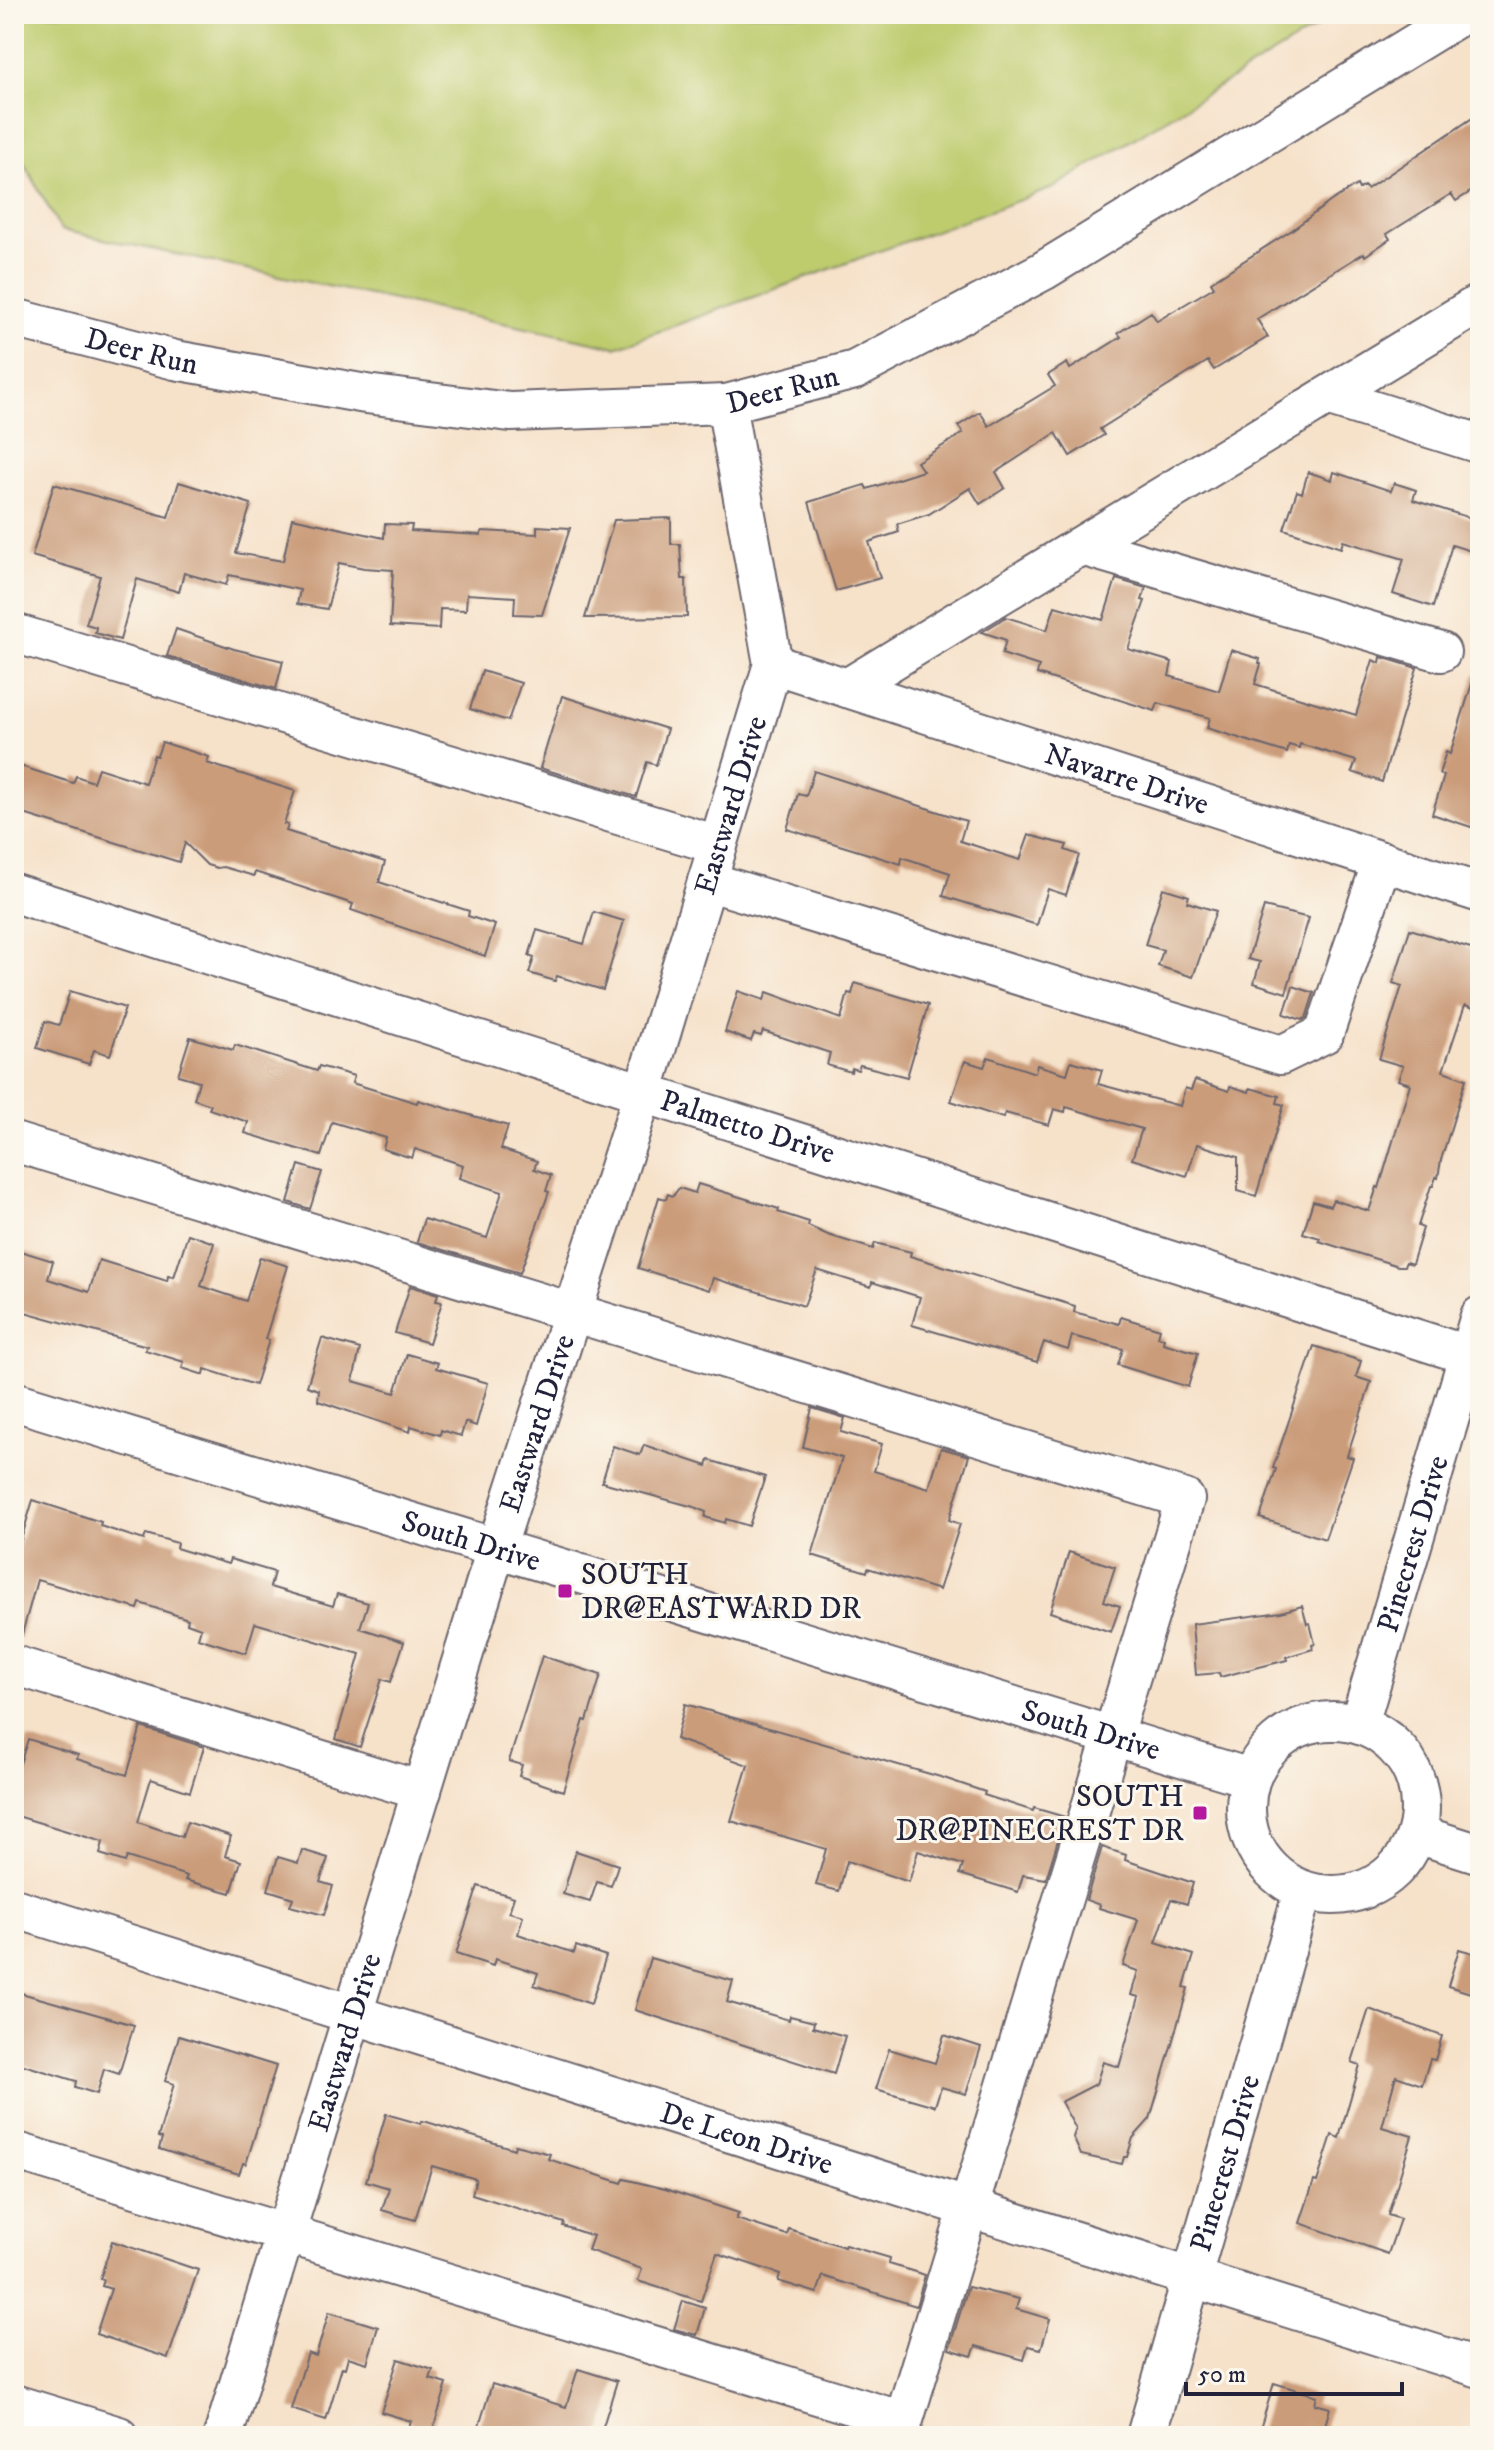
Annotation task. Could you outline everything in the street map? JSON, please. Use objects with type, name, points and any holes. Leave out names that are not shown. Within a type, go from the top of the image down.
[{"type":"street","name":"Deer Run","points":[[14,318],[175,360],[366,394],[510,412],[726,404],[855,370],[1030,278],[1463,14]]},
{"type":"street","points":[[847,688],[1480,303]]},
{"type":"street","points":[[1330,397],[1480,444]]},
{"type":"street","name":"Eastward Drive","points":[[223,2436],[496,1549],[643,1093],[773,664],[726,404]]},
{"type":"street","points":[[1082,546],[1441,652]]},
{"type":"street","points":[[14,633],[718,845]]},
{"type":"street","name":"Navarre Drive","points":[[773,664],[1480,893]]},
{"type":"street","points":[[707,881],[1281,1055],[1324,1034],[1382,861]]},
{"type":"street","name":"Palmetto Drive","points":[[14,893],[1474,1357]]},
{"type":"street","points":[[14,1142],[1185,1499],[901,2429],[14,2151]]},
{"type":"street","name":"Pinecrest Drive","points":[[1359,1724],[1474,1357],[1480,1316]]},
{"type":"street","name":"South Drive","points":[[14,1401],[1250,1778]]},
{"type":"street","points":[[14,1665],[422,1791]]},
{"type":"street","points":[[1332,1720],[1359,1724],[1383,1736],[1403,1755],[1416,1780],[1420,1807],[1417,1834],[1404,1859],[1384,1879],[1359,1892],[1331,1896],[1303,1891],[1279,1878],[1260,1858],[1248,1833],[1245,1805],[1250,1778],[1263,1755],[1282,1736],[1306,1724],[1332,1720]]},
{"type":"street","points":[[1417,1834],[1480,1854]]},
{"type":"street","name":"Pinecrest Drive","points":[[1146,2436],[1303,1891]]},
{"type":"street","name":"De Leon Drive","points":[[14,1908],[1480,2368]]},
{"type":"street","points":[[14,2404],[119,2436]]},
{"type":"green space","points":[[14,14],[1338,14],[1053,188],[616,347],[61,230],[14,145]]},
{"type":"building","points":[[1480,113],[1480,186],[1456,201],[1451,194],[1387,234],[1390,239],[1365,256],[1364,253],[1257,319],[1268,337],[1214,370],[1208,361],[1100,429],[1104,435],[1070,456],[1056,433],[996,472],[1005,488],[980,504],[970,488],[929,514],[897,524],[899,532],[869,542],[880,578],[836,591],[809,502],[865,485],[867,489],[923,471],[917,462],[963,433],[958,426],[980,412],[989,426],[1055,386],[1048,375],[1067,363],[1070,369],[1121,337],[1118,333],[1151,312],[1157,321],[1214,287],[1211,282],[1331,201],[1357,185],[1359,189],[1364,186],[1367,189]]},
{"type":"building","points":[[1308,472],[1332,480],[1334,472],[1391,491],[1394,483],[1416,490],[1413,500],[1480,521],[1480,554],[1452,545],[1433,607],[1393,594],[1404,559],[1343,541],[1341,548],[1284,529],[1297,491],[1302,493]]},
{"type":"building","points":[[179,482],[251,504],[236,553],[283,561],[292,518],[384,538],[385,524],[412,525],[411,531],[481,535],[482,531],[537,534],[537,526],[570,528],[542,615],[514,614],[515,597],[467,594],[466,610],[440,609],[439,629],[390,626],[393,570],[339,563],[327,609],[297,604],[300,590],[229,575],[226,585],[184,573],[179,592],[137,579],[120,640],[95,633],[96,627],[86,624],[100,576],[32,556],[54,484],[168,517]]},
{"type":"building","points":[[671,518],[671,544],[680,544],[682,579],[686,579],[687,617],[585,618],[614,520]]},
{"type":"building","points":[[1116,579],[1146,588],[1142,600],[1145,601],[1128,649],[1172,662],[1169,676],[1219,691],[1231,650],[1260,659],[1255,684],[1356,715],[1373,660],[1380,663],[1381,657],[1417,668],[1382,782],[1352,772],[1356,761],[1300,744],[1299,748],[1289,745],[1287,753],[1207,728],[1210,718],[1158,703],[1155,711],[1037,674],[1039,666],[1002,654],[1006,640],[982,632],[1006,617],[1047,630],[1055,606],[1103,620]]},
{"type":"building","points":[[176,629],[234,649],[283,661],[276,689],[167,656]]},
{"type":"building","points":[[482,671],[521,683],[508,721],[470,709]]},
{"type":"building","points":[[1475,674],[1480,675],[1480,808],[1474,828],[1432,814],[1444,776],[1439,774],[1446,752],[1450,754]]},
{"type":"building","points":[[562,696],[667,729],[656,765],[647,762],[636,797],[540,768]]},
{"type":"building","points":[[162,742],[209,757],[207,763],[295,791],[284,824],[288,825],[286,831],[385,862],[379,882],[469,911],[468,916],[495,925],[485,956],[351,910],[353,904],[255,872],[254,876],[207,865],[185,843],[179,862],[14,811],[14,764],[73,783],[76,776],[93,782],[98,768],[145,783],[154,755],[157,756]]},
{"type":"building","points":[[814,771],[966,821],[960,841],[1020,860],[1029,835],[1067,845],[1065,850],[1079,855],[1066,895],[1048,889],[1037,925],[943,896],[950,873],[902,857],[901,864],[787,829],[798,794],[806,796]]},
{"type":"building","points":[[1163,888],[1189,896],[1187,902],[1216,911],[1193,977],[1158,966],[1163,950],[1145,945]]},
{"type":"building","points":[[1264,907],[1309,918],[1286,993],[1254,983],[1260,962],[1248,959]]},
{"type":"building","points":[[594,912],[624,921],[603,990],[557,976],[555,981],[529,973],[534,958],[529,956],[537,930],[584,944]]},
{"type":"building","points":[[1410,929],[1480,951],[1480,1010],[1465,1005],[1443,1071],[1466,1079],[1438,1178],[1431,1186],[1418,1226],[1423,1228],[1412,1264],[1406,1262],[1404,1266],[1398,1266],[1303,1233],[1313,1201],[1330,1206],[1333,1200],[1369,1211],[1379,1188],[1410,1084],[1398,1080],[1403,1066],[1379,1059],[1402,986],[1393,983]]},
{"type":"building","points":[[855,983],[928,1005],[907,1077],[860,1065],[858,1070],[852,1068],[851,1072],[827,1065],[830,1053],[763,1031],[761,1036],[754,1034],[751,1041],[725,1032],[738,991],[764,1000],[767,992],[841,1019],[848,993],[852,994]]},
{"type":"building","points":[[1293,986],[1314,993],[1306,1018],[1302,1020],[1284,1014]]},
{"type":"building","points":[[70,991],[125,1008],[110,1055],[94,1050],[89,1064],[37,1048],[45,1021],[59,1025]]},
{"type":"building","points":[[190,1037],[233,1050],[235,1045],[317,1071],[319,1066],[354,1076],[352,1083],[508,1126],[501,1149],[537,1161],[534,1169],[551,1175],[546,1191],[549,1192],[520,1273],[417,1242],[424,1219],[487,1238],[502,1192],[459,1178],[463,1165],[415,1149],[412,1158],[383,1149],[386,1138],[332,1122],[321,1156],[245,1133],[248,1122],[209,1109],[211,1105],[194,1099],[199,1081],[178,1075]]},
{"type":"building","points":[[988,1057],[1035,1073],[1037,1065],[1067,1074],[1071,1061],[1102,1070],[1098,1084],[1180,1106],[1185,1088],[1191,1090],[1195,1080],[1229,1091],[1230,1086],[1249,1092],[1250,1088],[1279,1096],[1277,1103],[1284,1105],[1256,1196],[1238,1191],[1238,1157],[1197,1144],[1187,1176],[1132,1159],[1142,1129],[1066,1107],[1065,1112],[1054,1109],[1049,1125],[1005,1113],[1003,1118],[951,1101],[965,1061],[984,1067]]},
{"type":"building","points":[[299,1165],[322,1172],[310,1209],[288,1202]]},
{"type":"building","points":[[698,1184],[779,1209],[778,1212],[809,1222],[808,1226],[828,1235],[873,1249],[875,1243],[911,1252],[910,1256],[1075,1306],[1074,1312],[1119,1324],[1121,1317],[1160,1329],[1158,1337],[1164,1338],[1163,1343],[1198,1353],[1188,1387],[1118,1365],[1123,1349],[1072,1336],[1068,1350],[1044,1342],[1037,1362],[912,1325],[920,1297],[872,1282],[871,1287],[817,1270],[804,1306],[713,1278],[709,1290],[638,1268],[659,1197],[666,1199],[668,1194],[673,1196],[679,1188],[695,1193]]},
{"type":"building","points":[[188,1234],[214,1243],[201,1286],[246,1301],[260,1257],[288,1266],[265,1339],[269,1340],[255,1385],[205,1369],[204,1375],[182,1368],[184,1362],[145,1350],[147,1346],[14,1309],[14,1249],[53,1261],[48,1279],[89,1292],[99,1260],[167,1281],[168,1276],[174,1277]]},
{"type":"building","points":[[410,1286],[438,1294],[436,1301],[442,1302],[429,1343],[395,1333]]},
{"type":"building","points":[[322,1338],[360,1349],[353,1381],[395,1393],[407,1354],[438,1363],[436,1368],[488,1383],[476,1426],[465,1422],[461,1436],[441,1430],[440,1435],[411,1426],[410,1432],[318,1401],[319,1390],[307,1386]]},
{"type":"building","points":[[1314,1346],[1361,1361],[1356,1377],[1371,1382],[1347,1456],[1353,1458],[1325,1539],[1260,1518],[1276,1469],[1273,1468]]},
{"type":"building","points":[[812,1408],[845,1418],[841,1432],[882,1444],[874,1471],[929,1488],[941,1448],[969,1456],[949,1520],[960,1524],[939,1590],[812,1555],[842,1458],[803,1447]]},
{"type":"building","points":[[644,1445],[707,1466],[709,1460],[765,1477],[749,1526],[726,1519],[725,1523],[705,1517],[706,1512],[694,1507],[602,1482],[613,1446],[640,1455]]},
{"type":"building","points":[[33,1500],[144,1540],[146,1534],[177,1543],[176,1548],[228,1564],[230,1559],[274,1572],[270,1587],[333,1606],[337,1594],[368,1603],[360,1628],[404,1642],[391,1682],[382,1679],[360,1747],[336,1739],[360,1654],[255,1623],[246,1653],[198,1638],[201,1628],[187,1623],[188,1619],[140,1603],[138,1609],[37,1580],[21,1638],[14,1638],[14,1563]]},
{"type":"building","points":[[1069,1552],[1115,1567],[1104,1601],[1120,1606],[1111,1632],[1050,1612]]},
{"type":"building","points":[[1302,1606],[1307,1624],[1310,1623],[1315,1644],[1312,1645],[1313,1649],[1286,1657],[1287,1660],[1220,1677],[1219,1673],[1196,1675],[1192,1624],[1281,1612]]},
{"type":"building","points":[[542,1656],[601,1675],[563,1791],[519,1776],[522,1765],[509,1761]]},
{"type":"building","points":[[685,1704],[944,1778],[1033,1811],[1034,1808],[1065,1817],[1046,1879],[1023,1875],[1018,1892],[960,1874],[963,1865],[918,1851],[909,1882],[847,1861],[839,1891],[816,1885],[826,1849],[731,1821],[748,1765],[676,1739]]},
{"type":"building","points":[[141,1727],[204,1747],[190,1792],[151,1779],[138,1822],[182,1837],[187,1822],[231,1836],[225,1856],[241,1861],[231,1893],[185,1880],[187,1876],[127,1857],[125,1862],[100,1854],[103,1842],[14,1815],[14,1782],[28,1739],[127,1775]]},
{"type":"building","points":[[1102,1847],[1126,1855],[1125,1860],[1193,1883],[1187,1904],[1171,1899],[1156,1943],[1194,1955],[1184,1987],[1188,1988],[1150,2119],[1133,2138],[1122,2164],[1081,2155],[1073,2137],[1076,2129],[1061,2102],[1096,2084],[1103,2062],[1119,2067],[1139,1997],[1131,1995],[1138,1971],[1123,1966],[1138,1920],[1099,1908],[1100,1905],[1086,1900]]},
{"type":"building","points":[[302,1850],[328,1858],[320,1882],[333,1886],[324,1915],[290,1906],[293,1898],[268,1890],[278,1857],[298,1863]]},
{"type":"building","points":[[576,1851],[618,1865],[611,1886],[597,1882],[590,1902],[563,1894]]},
{"type":"building","points":[[478,1886],[514,1897],[509,1912],[523,1916],[518,1934],[574,1953],[576,1946],[606,1956],[591,2004],[534,1985],[538,1973],[495,1959],[493,1966],[456,1954]]},
{"type":"building","points":[[1459,1949],[1480,1955],[1480,1996],[1448,1986]]},
{"type":"building","points":[[650,1958],[733,1981],[727,2002],[789,2020],[790,2016],[814,2022],[813,2027],[845,2036],[834,2074],[635,2010]]},
{"type":"building","points":[[14,1991],[134,2025],[119,2074],[104,2069],[97,2094],[75,2087],[76,2081],[14,2062]]},
{"type":"building","points":[[1369,2009],[1442,2036],[1435,2060],[1430,2059],[1422,2085],[1396,2076],[1382,2127],[1412,2136],[1388,2215],[1400,2219],[1388,2254],[1300,2223],[1332,2135],[1339,2138],[1360,2065],[1352,2062]]},
{"type":"building","points":[[944,2035],[981,2047],[966,2094],[941,2087],[935,2106],[876,2089],[889,2049],[935,2063]]},
{"type":"building","points":[[179,2036],[276,2066],[246,2164],[243,2163],[239,2174],[159,2149],[162,2138],[158,2137],[174,2084],[165,2081]]},
{"type":"building","points":[[386,2114],[421,2124],[422,2121],[427,2122],[514,2149],[515,2145],[550,2154],[548,2159],[622,2183],[624,2179],[665,2189],[739,2213],[736,2219],[787,2235],[789,2229],[890,2258],[889,2264],[925,2275],[916,2306],[823,2276],[817,2293],[778,2281],[780,2274],[717,2253],[701,2301],[638,2281],[642,2269],[588,2250],[593,2236],[563,2226],[564,2223],[472,2194],[476,2179],[432,2166],[415,2220],[382,2210],[389,2188],[366,2181]]},
{"type":"building","points":[[112,2241],[198,2270],[168,2358],[96,2334],[111,2289],[102,2286],[104,2280],[100,2279]]},
{"type":"building","points":[[968,2287],[1019,2299],[1016,2309],[1050,2319],[1041,2349],[1028,2346],[1024,2360],[976,2346],[972,2356],[949,2349]]},
{"type":"building","points":[[683,2301],[705,2308],[697,2335],[674,2329]]},
{"type":"building","points":[[329,2312],[378,2327],[367,2363],[348,2357],[345,2368],[342,2367],[326,2420],[291,2409],[308,2353],[316,2356]]},
{"type":"building","points":[[398,2359],[433,2370],[430,2379],[447,2384],[431,2436],[406,2436],[411,2421],[381,2412]]},
{"type":"building","points":[[578,2369],[617,2381],[600,2436],[476,2436],[492,2384],[566,2407]]},
{"type":"building","points":[[1274,2383],[1317,2396],[1315,2404],[1330,2408],[1322,2436],[1283,2436],[1260,2429]]},
{"type":"place","name":"SOUTH DR@EASTWARD DR","points":[[565,1591]]},
{"type":"place","name":"SOUTH DR@PINECREST DR","points":[[1200,1813]]}]
